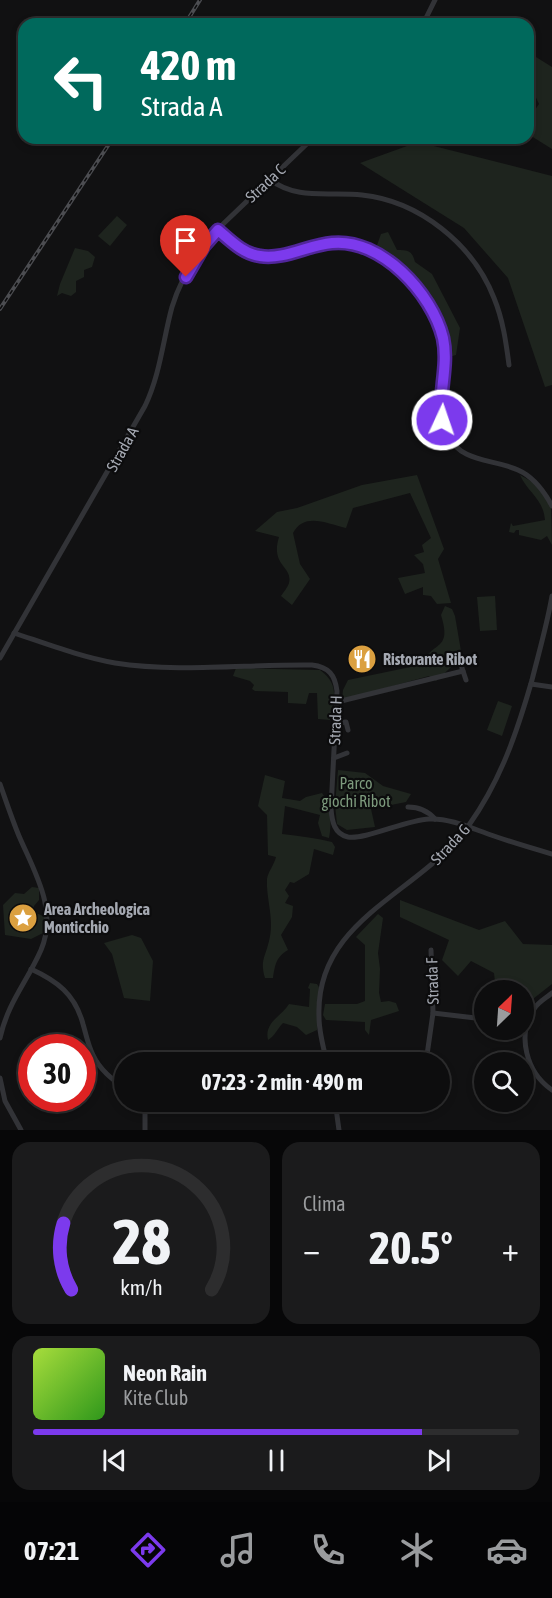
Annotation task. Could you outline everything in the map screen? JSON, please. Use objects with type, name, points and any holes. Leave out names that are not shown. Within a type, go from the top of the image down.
[{"type":"street","points":[[426,18],[435,0]]},
{"type":"street","name":"Strada C","points":[[218,230],[307,144]]},
{"type":"street","points":[[269,179],[287,190],[305,195],[353,194],[389,200],[411,209],[437,226],[471,257],[490,288],[500,313],[509,365]]},
{"type":"street","points":[[218,230],[246,251],[262,257],[337,242],[362,246],[388,260],[423,297],[441,330],[445,358],[442,417],[451,441],[471,458],[510,467],[526,475],[539,486],[552,506]]},
{"type":"street","name":"Strada A","points":[[0,658],[145,406],[154,386],[177,294],[201,250],[218,230]]},
{"type":"street","name":"Strada G","points":[[325,1052],[319,1024],[320,998],[326,971],[338,946],[360,922],[443,855],[468,827],[493,789],[511,749],[531,684],[552,596]]},
{"type":"street","name":"Strada H","points":[[14,633],[81,654],[121,663],[184,667],[322,666],[331,671],[335,678],[338,702],[331,791],[332,821],[339,833],[349,837],[358,837],[399,824],[435,819],[552,854]]},
{"type":"street","points":[[459,659],[466,680]]},
{"type":"street","points":[[338,702],[463,670]]},
{"type":"street","points":[[531,684],[552,687]]},
{"type":"street","points":[[336,723],[346,723],[348,730]]},
{"type":"street","points":[[334,758],[347,753]]},
{"type":"street","points":[[0,784],[46,902],[45,936],[40,952],[7,1012],[0,1038]]},
{"type":"street","points":[[408,807],[422,810],[435,819]]},
{"type":"street","name":"Strada F","points":[[428,1052],[434,1013],[431,950]]},
{"type":"street","points":[[31,969],[58,983],[68,992],[78,1008],[96,1061],[114,1080]]},
{"type":"street","points":[[534,1009],[549,995],[552,1002]]},
{"type":"street","name":"Strada F","points":[[434,1013],[474,1018]]},
{"type":"street","points":[[526,1040],[529,1062],[539,1079],[552,1090]]},
{"type":"street","points":[[0,1078],[5,1101],[21,1130]]},
{"type":"street","points":[[144,1112],[145,1130]]},
{"type":"street","points":[[337,1112],[339,1130]]},
{"type":"green space","points":[[534,56],[552,67],[552,149],[534,138],[534,111],[539,104],[534,94]]},
{"type":"green space","points":[[412,144],[426,144],[552,176],[552,385],[545,387],[508,278],[464,228],[360,163]]},
{"type":"green space","points":[[117,216],[127,225],[110,246],[98,236]]},
{"type":"green space","points":[[388,232],[397,250],[409,252],[413,255],[415,262],[432,274],[460,328],[456,355],[445,358],[437,326],[421,297],[388,261],[375,251],[381,234]]},
{"type":"green space","points":[[75,248],[88,251],[95,257],[92,267],[84,270],[84,277],[76,281],[76,292],[71,296],[62,293],[57,296],[60,284]]},
{"type":"green space","points":[[417,475],[444,549],[438,559],[451,603],[437,604],[431,596],[423,595],[423,587],[405,594],[398,578],[425,573],[423,564],[414,555],[424,552],[422,545],[431,538],[410,493],[353,508],[346,528],[316,521],[303,523],[293,533],[300,564],[310,579],[292,605],[281,596],[288,585],[289,577],[277,554],[279,537],[255,531],[277,512],[297,508],[362,485]]},
{"type":"green space","points":[[520,475],[536,484],[551,506],[552,545],[547,536],[541,540],[519,535],[519,530],[514,533],[509,532],[511,523],[513,526],[545,520],[541,506]]},
{"type":"green space","points":[[495,596],[497,630],[480,631],[477,597]]},
{"type":"green space","points":[[445,606],[452,609],[455,616],[462,657],[436,681],[429,676],[342,700],[343,690],[348,680],[420,665],[443,640],[444,626],[441,615]]},
{"type":"green space","points":[[236,668],[320,670],[331,681],[334,692],[330,720],[318,719],[317,693],[309,693],[306,704],[288,703],[288,692],[255,691],[250,681],[233,676]]},
{"type":"green space","points":[[498,701],[512,706],[502,736],[487,730]]},
{"type":"green space","name":"Parco giochi Ribot","points":[[338,770],[365,773],[383,786],[411,794],[406,802],[371,809],[375,827],[347,830],[337,824],[335,805]]},
{"type":"green space","points":[[265,775],[285,781],[282,798],[300,801],[322,793],[329,808],[329,838],[322,836],[318,823],[320,815],[285,806],[282,834],[332,842],[335,847],[333,855],[314,849],[309,874],[294,883],[290,882],[285,890],[289,896],[285,903],[293,906],[292,917],[281,935],[288,950],[277,962],[273,978],[265,978],[263,967],[271,933],[267,879],[276,857],[268,855],[267,815],[258,806]]},
{"type":"green space","points":[[32,887],[39,888],[39,900],[33,912],[46,917],[45,932],[31,939],[5,935],[3,905],[15,893],[24,894]]},
{"type":"green space","points":[[400,900],[479,930],[505,921],[523,944],[552,945],[552,984],[534,998],[534,980],[495,980],[494,973],[471,961],[458,976],[442,960],[449,940],[400,917]]},
{"type":"green space","points":[[378,914],[383,918],[378,953],[379,993],[381,1002],[396,1003],[399,1011],[371,1020],[369,1035],[365,1030],[365,1022],[326,1020],[323,1015],[325,1004],[357,1004],[365,1001],[365,945],[356,937]]},
{"type":"green space","points":[[132,935],[141,938],[153,961],[150,1001],[124,998],[112,954],[104,943]]},
{"type":"green space","points":[[310,983],[317,984],[320,989],[317,1030],[306,1035],[297,1027],[283,1023],[268,1040],[268,1029],[289,1004],[309,1007]]},
{"type":"railway","points":[[189,18],[200,0]]},
{"type":"railway","points":[[0,309],[109,144]]},
{"type":"place","name":"Ristorante Ribot","points":[[362,659]]},
{"type":"place","name":"Area Archeologica Monticchio","points":[[23,918]]},
{"type":"route","points":[[186,277],[204,246],[218,230],[241,249],[262,257],[337,242],[358,245],[378,253],[398,269],[419,292],[441,330],[445,358],[442,420]]}]
